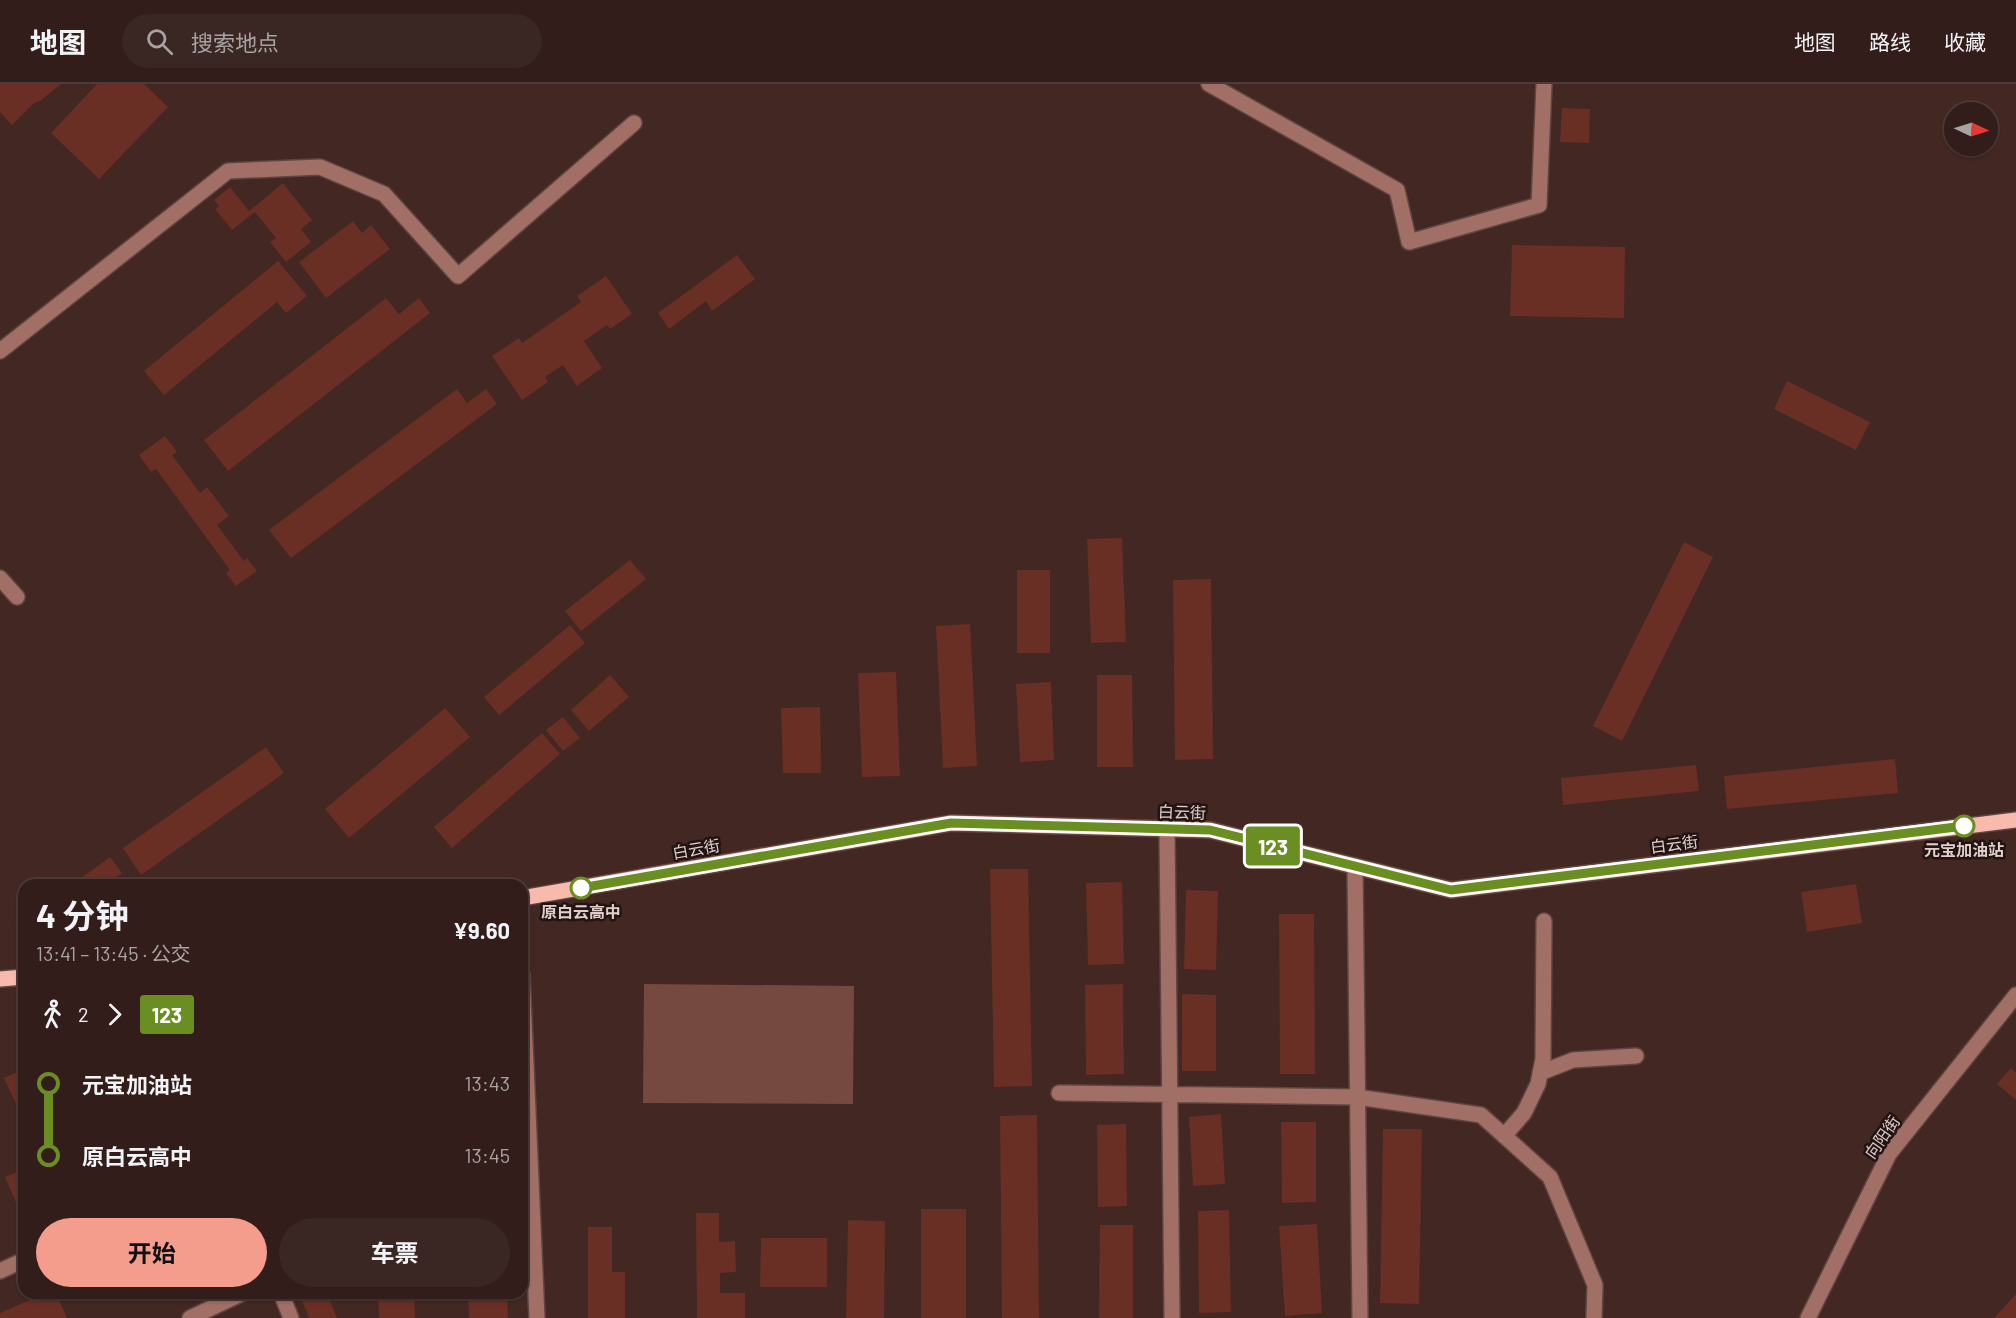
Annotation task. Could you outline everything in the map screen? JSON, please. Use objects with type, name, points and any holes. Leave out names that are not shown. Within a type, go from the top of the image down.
[{"type":"main road","name":"白云街","points":[[528,897],[951,823],[1210,830],[1451,890],[2016,820]]},
{"type":"main road","points":[[0,979],[18,978]]},
{"type":"street","points":[[1209,84],[1397,190],[1409,242],[1539,205],[1544,84]]},
{"type":"street","points":[[0,351],[228,171],[320,167],[384,194],[458,276],[634,123]]},
{"type":"street","points":[[0,578],[18,597]]},
{"type":"street","points":[[1167,829],[1172,1318]]},
{"type":"street","points":[[1355,866],[1360,1318]]},
{"type":"street","points":[[1504,1136],[1524,1113],[1538,1084],[1543,1059],[1544,921]]},
{"type":"street","name":"向阳街","points":[[1808,1318],[1888,1154],[2016,995]]},
{"type":"street","points":[[1540,1073],[1574,1060],[1636,1056]]},
{"type":"street","points":[[1059,1093],[1357,1096],[1481,1115],[1550,1177],[1595,1285],[1594,1318]]},
{"type":"street","points":[[528,1215],[537,1318]]},
{"type":"street","points":[[0,1271],[18,1263]]},
{"type":"street","points":[[190,1318],[230,1299]]},
{"type":"street","points":[[283,1299],[291,1318]]},
{"type":"shaded area","points":[[644,984],[854,986],[853,1104],[643,1103]]},
{"type":"building","points":[[0,84],[61,84],[40,101],[34,103],[12,125],[0,112]]},
{"type":"building","points":[[97,84],[144,84],[168,107],[99,179],[51,133]]},
{"type":"building","points":[[1562,108],[1590,109],[1589,143],[1560,142]]},
{"type":"building","points":[[283,183],[312,220],[301,229],[311,242],[286,262],[270,242],[276,238],[255,212],[232,230],[215,209],[219,206],[214,200],[230,187],[249,211]]},
{"type":"building","points":[[353,221],[362,233],[371,225],[390,249],[326,298],[299,262]]},
{"type":"building","points":[[1512,245],[1625,247],[1624,318],[1510,316]]},
{"type":"building","points":[[737,255],[755,279],[712,311],[706,301],[669,329],[658,313]]},
{"type":"building","points":[[278,261],[307,296],[286,313],[277,302],[164,395],[144,371]]},
{"type":"building","points":[[606,276],[632,314],[610,329],[607,325],[584,341],[602,368],[577,386],[563,365],[545,377],[548,382],[522,400],[492,356],[519,338],[522,343],[581,302],[577,296]]},
{"type":"building","points":[[386,298],[399,314],[419,298],[430,313],[228,471],[204,440]]},
{"type":"building","points":[[1787,381],[1870,422],[1856,450],[1774,409]]},
{"type":"building","points":[[457,389],[467,403],[486,389],[497,404],[291,558],[269,530]]},
{"type":"building","points":[[165,436],[177,452],[172,455],[200,493],[207,487],[229,516],[217,525],[244,561],[247,558],[257,571],[236,586],[226,573],[230,570],[156,469],[151,472],[139,455]]},
{"type":"building","points":[[1122,538],[1126,642],[1091,643],[1087,539]]},
{"type":"building","points":[[1684,542],[1713,557],[1622,741],[1593,726]]},
{"type":"building","points":[[630,560],[646,579],[581,631],[565,611]]},
{"type":"building","points":[[1017,570],[1050,570],[1050,653],[1017,653]]},
{"type":"building","points":[[1211,579],[1213,759],[1175,760],[1173,580]]},
{"type":"building","points":[[970,624],[977,766],[943,768],[936,626]]},
{"type":"building","points":[[570,625],[585,643],[499,715],[484,697]]},
{"type":"building","points":[[896,672],[900,776],[862,777],[858,673]]},
{"type":"building","points":[[610,675],[629,697],[589,731],[571,710]]},
{"type":"building","points":[[1097,675],[1132,675],[1133,767],[1097,767]]},
{"type":"building","points":[[1051,682],[1054,760],[1020,762],[1016,684]]},
{"type":"building","points":[[820,707],[821,773],[783,773],[781,708]]},
{"type":"building","points":[[445,708],[470,737],[349,838],[325,809]]},
{"type":"building","points":[[563,717],[580,738],[563,751],[546,730]]},
{"type":"building","points":[[542,733],[560,754],[452,848],[434,827]]},
{"type":"building","points":[[266,747],[284,773],[141,875],[123,848]]},
{"type":"building","points":[[1895,759],[1898,793],[1727,809],[1724,776]]},
{"type":"building","points":[[1696,765],[1699,791],[1563,805],[1561,778]]},
{"type":"building","points":[[110,857],[122,873],[114,879],[80,879]]},
{"type":"building","points":[[990,869],[1028,869],[1032,1086],[994,1087]]},
{"type":"building","points":[[1122,882],[1124,964],[1088,965],[1086,883]]},
{"type":"building","points":[[1856,884],[1862,923],[1807,932],[1801,892]]},
{"type":"building","points":[[1186,890],[1218,891],[1216,970],[1184,969]]},
{"type":"building","points":[[1279,914],[1314,914],[1315,1074],[1280,1074]]},
{"type":"building","points":[[1123,984],[1124,1074],[1086,1075],[1085,985]]},
{"type":"building","points":[[1182,994],[1216,995],[1216,1071],[1182,1071]]},
{"type":"building","points":[[2011,1068],[2016,1073],[2016,1100],[1997,1084]]},
{"type":"building","points":[[18,1072],[18,1108],[4,1078]]},
{"type":"building","points":[[1221,1114],[1225,1184],[1193,1186],[1189,1117]]},
{"type":"building","points":[[1037,1115],[1039,1318],[1002,1318],[1000,1116]]},
{"type":"building","points":[[1281,1122],[1316,1122],[1316,1202],[1282,1203]]},
{"type":"building","points":[[1126,1124],[1127,1206],[1098,1207],[1097,1125]]},
{"type":"building","points":[[1383,1129],[1422,1129],[1419,1304],[1380,1303]]},
{"type":"building","points":[[18,1172],[18,1207],[5,1177]]},
{"type":"building","points":[[921,1209],[966,1209],[966,1318],[921,1318]]},
{"type":"building","points":[[1229,1210],[1231,1312],[1199,1313],[1198,1211]]},
{"type":"building","points":[[696,1213],[719,1213],[719,1242],[735,1241],[736,1272],[720,1273],[720,1293],[745,1293],[745,1318],[697,1318]]},
{"type":"building","points":[[848,1220],[885,1221],[884,1318],[846,1318]]},
{"type":"building","points":[[1317,1224],[1322,1313],[1285,1316],[1279,1226]]},
{"type":"building","points":[[1100,1225],[1133,1225],[1133,1318],[1099,1318]]},
{"type":"building","points":[[588,1227],[612,1227],[612,1272],[625,1272],[625,1318],[588,1318]]},
{"type":"building","points":[[761,1238],[827,1238],[827,1287],[760,1287]]},
{"type":"building","points":[[2016,1294],[2016,1318],[1994,1318]]},
{"type":"building","points":[[32,1299],[59,1299],[67,1318],[0,1318],[0,1313]]},
{"type":"building","points":[[301,1299],[329,1299],[337,1318],[309,1318]]},
{"type":"building","points":[[378,1299],[414,1299],[415,1318],[379,1318]]},
{"type":"building","points":[[468,1299],[507,1299],[508,1318],[469,1318]]},
{"type":"bus line","name":"123","points":[[581,888],[951,823],[1210,830],[1451,890],[1964,826]]},
{"type":"place","name":"元宝加油站","points":[[1964,826]]},
{"type":"place","name":"原白云高中","points":[[581,888]]}]
